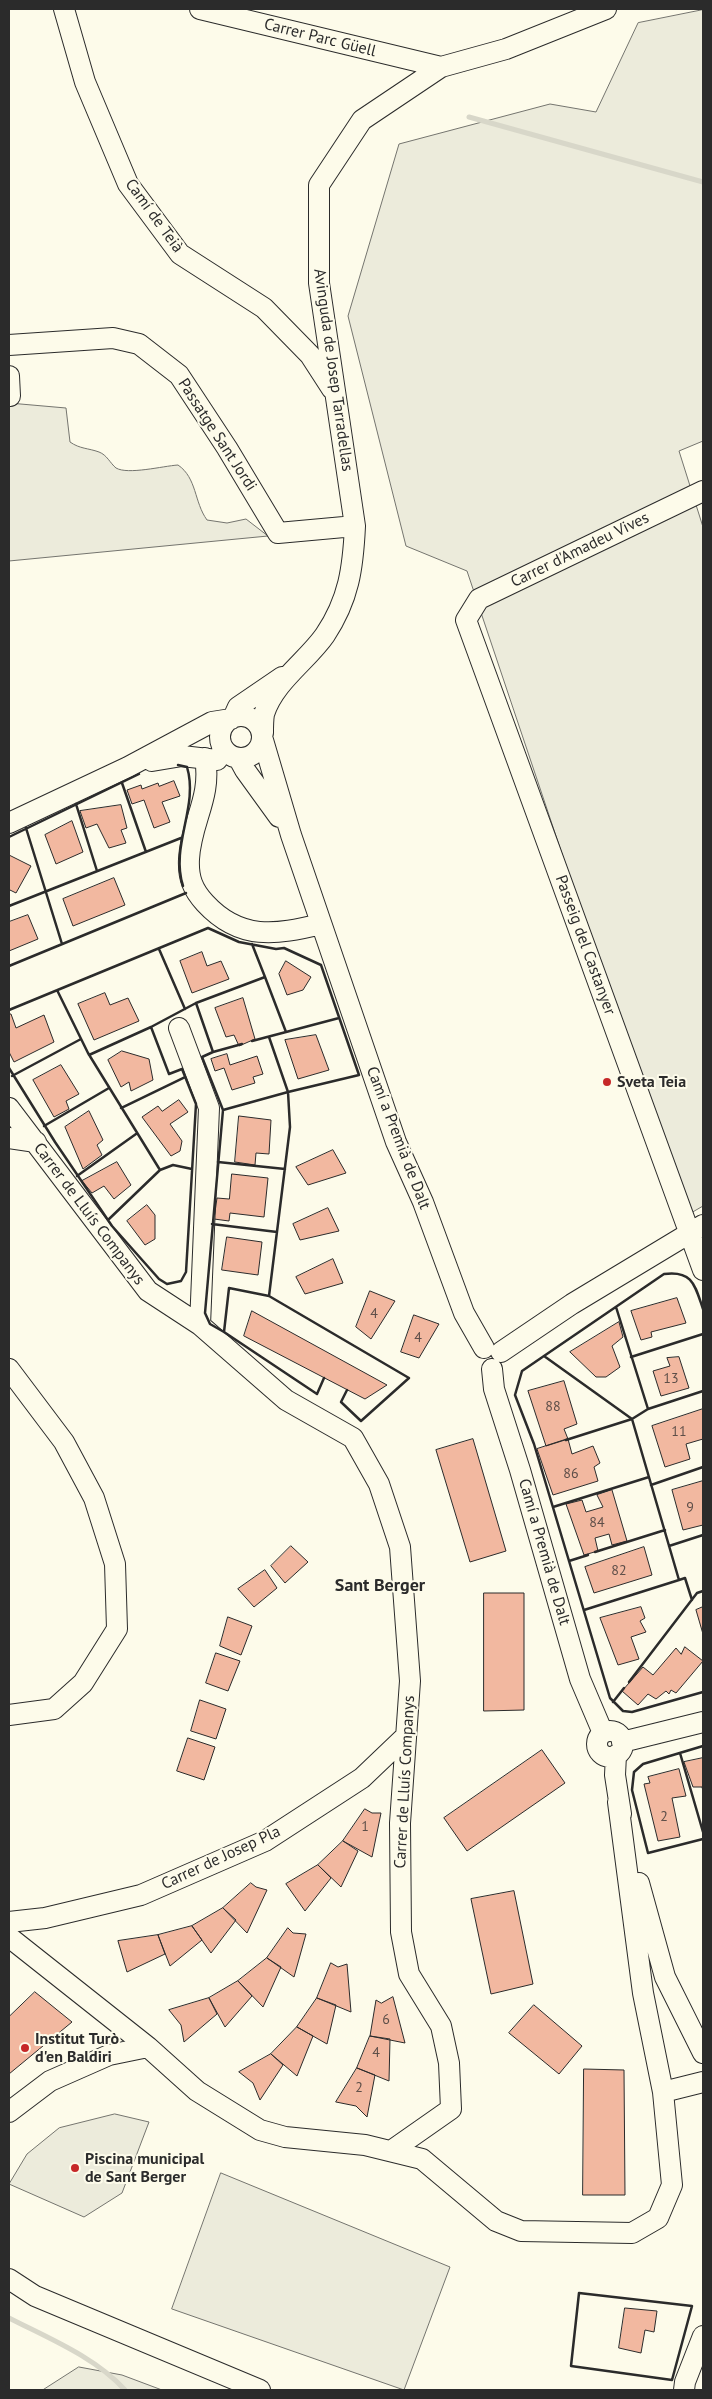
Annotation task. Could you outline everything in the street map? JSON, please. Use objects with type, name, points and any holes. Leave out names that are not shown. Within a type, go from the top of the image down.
[{"type":"street","name":"Camí de Teià","points":[[64,9],[85,82],[128,184],[180,254],[264,308],[310,355],[336,394]]},
{"type":"street","name":"Carrer Parc Güell","points":[[200,9],[441,67]]},
{"type":"street","name":"Avinguda de Josep Tarradellas","points":[[354,519],[319,283],[319,185],[362,120],[441,67],[506,49],[606,9]]},
{"type":"street","name":"Passatge Sant Jordi","points":[[9,345],[113,338],[139,344],[179,375],[227,448],[278,534],[354,519]]},
{"type":"street","name":"Carrer d'Amadeu Vives","points":[[466,620],[479,599],[703,490]]},
{"type":"street","name":"Camí a Premià de Dalt","points":[[354,519],[349,587],[338,613],[325,635],[273,696],[264,714],[263,736],[291,835],[396,1142],[423,1202],[464,1314],[492,1356],[494,1389],[520,1470],[580,1679],[603,1733],[598,1740],[598,1750],[605,1756],[619,1749]]},
{"type":"street","name":"Passeig del Castanyer","points":[[466,620],[697,1229],[703,1270]]},
{"type":"street","name":"Camí a Premià de Dalt","points":[[232,718],[238,707],[300,664]]},
{"type":"street","points":[[9,823],[128,767],[212,722],[244,716],[251,718],[260,727],[263,736],[256,753],[250,757],[226,762],[182,756],[163,758],[128,767]]},
{"type":"street","points":[[232,718],[225,723],[220,737],[224,750],[238,759]]},
{"type":"street","points":[[205,758],[208,773],[206,796],[195,828],[189,859],[193,890],[219,918],[244,930],[283,933],[321,924]]},
{"type":"street","name":"Camí a Premià de Dalt","points":[[238,759],[291,835]]},
{"type":"street","points":[[179,1028],[209,1108],[200,1325]]},
{"type":"street","name":"Carrer de Lluís Companys","points":[[9,1108],[148,1291],[200,1325],[286,1400],[353,1438],[379,1484],[400,1547],[410,1681],[400,1823],[401,1932],[409,1974],[441,2026],[449,2063],[451,2109],[391,2152]]},
{"type":"street","points":[[9,1138],[36,1142]]},
{"type":"street","points":[[492,1356],[572,1304],[697,1229]]},
{"type":"street","points":[[9,1369],[64,1442],[94,1498],[115,1564],[117,1628],[83,1683],[54,1709],[9,1715]]},
{"type":"street","points":[[9,1938],[148,2047],[197,2091],[260,2130],[285,2136],[365,2145],[422,2159],[496,2221],[521,2231],[632,2233],[658,2218],[672,2185],[663,2092],[643,1993],[615,1776],[619,1749],[703,1722]]},
{"type":"street","name":"Carrer de Josep Pla","points":[[9,1922],[45,1918],[141,1895],[265,1841],[362,1778],[406,1736]]},
{"type":"street","points":[[618,1802],[665,1977],[703,2053]]},
{"type":"street","points":[[9,2112],[50,2081],[109,2055],[148,2047]]},
{"type":"street","points":[[663,2092],[703,2082]]},
{"type":"street","points":[[9,2279],[35,2296],[260,2390]]},
{"type":"street","points":[[684,2390],[685,2382],[703,2336]]},
{"type":"shaded area","points":[[703,10],[703,441],[679,451],[703,527],[703,1206],[684,1217],[467,571],[406,546],[348,316],[399,144],[550,104],[596,112],[638,23]]},
{"type":"shaded area","points":[[9,403],[66,408],[70,442],[77,446],[102,453],[116,468],[121,470],[129,471],[178,465],[189,477],[207,520],[227,523],[246,519],[268,536],[9,561]]},
{"type":"shaded area","name":"Piscina municipal de Sant Berger","points":[[115,2114],[149,2122],[122,2193],[84,2217],[9,2184],[27,2154],[59,2128]]},
{"type":"shaded area","points":[[221,2173],[450,2267],[404,2390],[172,2309]]},
{"type":"shaded area","points":[[79,2367],[122,2375],[162,2390],[43,2390]]},
{"type":"building","points":[[174,781],[180,796],[162,802],[170,822],[154,828],[144,800],[132,804],[127,790],[141,785],[142,789],[158,783],[159,786]]},
{"type":"building","points":[[121,805],[127,828],[121,830],[126,843],[109,848],[97,824],[86,828],[80,811]]},
{"type":"building","points":[[72,821],[83,852],[56,864],[45,835]]},
{"type":"building","points":[[9,855],[31,866],[16,893],[10,890],[9,892]]},
{"type":"building","points":[[114,878],[125,905],[73,926],[63,899]]},
{"type":"building","points":[[28,915],[38,939],[9,951],[9,922]]},
{"type":"building","points":[[202,952],[207,966],[221,961],[229,979],[192,993],[180,961]]},
{"type":"building","points":[[286,961],[311,977],[303,990],[287,995],[279,974]]},
{"type":"building","points":[[105,993],[110,1005],[128,998],[139,1021],[94,1040],[78,1004]]},
{"type":"building","points":[[243,998],[255,1039],[239,1046],[234,1035],[226,1037],[215,1008]]},
{"type":"building","points":[[9,1014],[11,1014],[16,1028],[44,1015],[54,1042],[14,1062],[9,1052]]},
{"type":"building","points":[[316,1035],[329,1070],[298,1079],[285,1040]]},
{"type":"building","points":[[122,1051],[149,1059],[153,1080],[131,1091],[129,1082],[121,1087],[108,1060]]},
{"type":"building","points":[[227,1054],[230,1065],[257,1056],[263,1074],[253,1077],[255,1083],[232,1090],[224,1068],[215,1071],[211,1059]]},
{"type":"building","points":[[61,1065],[79,1094],[66,1101],[69,1109],[54,1117],[33,1080]]},
{"type":"building","points":[[179,1100],[188,1112],[170,1124],[182,1141],[180,1151],[171,1156],[142,1117],[158,1106],[162,1111]]},
{"type":"building","points":[[89,1111],[103,1140],[97,1145],[102,1155],[83,1169],[65,1127]]},
{"type":"building","points":[[239,1116],[271,1120],[269,1154],[256,1153],[255,1165],[235,1162]]},
{"type":"building","points":[[333,1150],[346,1173],[308,1185],[296,1167]]},
{"type":"building","points":[[117,1162],[131,1185],[114,1199],[104,1186],[92,1193],[82,1181]]},
{"type":"building","points":[[232,1174],[268,1178],[264,1217],[230,1213],[229,1221],[214,1219],[217,1198],[229,1199]]},
{"type":"building","points":[[147,1205],[155,1215],[155,1239],[145,1245],[127,1221]]},
{"type":"building","points":[[328,1208],[339,1231],[300,1240],[293,1224]]},
{"type":"building","points":[[227,1237],[262,1242],[258,1275],[222,1270]]},
{"type":"building","points":[[333,1259],[343,1283],[305,1294],[296,1277]]},
{"type":"building","points":[[370,1291],[395,1301],[371,1339],[356,1327]]},
{"type":"building","points":[[677,1298],[686,1323],[651,1332],[652,1337],[641,1340],[631,1311]]},
{"type":"building","points":[[252,1311],[387,1385],[365,1399],[244,1336]]},
{"type":"building","points":[[414,1315],[439,1324],[419,1358],[401,1352]]},
{"type":"building","points":[[619,1322],[623,1337],[612,1346],[620,1367],[606,1377],[596,1377],[570,1352]]},
{"type":"building","points":[[679,1357],[689,1388],[661,1396],[653,1371],[670,1366],[667,1358]]},
{"type":"building","points":[[564,1381],[577,1424],[564,1429],[568,1439],[546,1446],[528,1391]]},
{"type":"building","points":[[703,1409],[703,1439],[686,1444],[690,1459],[665,1467],[652,1426]]},
{"type":"building","points":[[473,1439],[506,1551],[470,1562],[436,1450]]},
{"type":"building","points":[[568,1439],[572,1454],[593,1446],[600,1463],[594,1467],[598,1481],[553,1495],[537,1449]]},
{"type":"building","points":[[703,1481],[703,1525],[683,1530],[672,1490]]},
{"type":"building","points":[[612,1490],[627,1541],[612,1545],[609,1534],[595,1538],[598,1551],[584,1555],[566,1504],[582,1500],[586,1512],[603,1507],[597,1495]]},
{"type":"building","points":[[291,1546],[308,1562],[285,1583],[271,1566]]},
{"type":"building","points":[[644,1547],[652,1575],[594,1593],[585,1567]]},
{"type":"building","points":[[265,1570],[277,1588],[254,1607],[238,1589]]},
{"type":"building","points":[[484,1593],[524,1593],[524,1710],[484,1711]]},
{"type":"building","points":[[641,1607],[645,1618],[640,1621],[646,1632],[631,1637],[639,1659],[618,1665],[600,1618]]},
{"type":"building","points":[[703,1607],[703,1634],[696,1610]]},
{"type":"building","points":[[228,1617],[252,1626],[241,1655],[220,1646]]},
{"type":"building","points":[[685,1647],[703,1661],[676,1693],[671,1690],[669,1694],[666,1691],[656,1699],[648,1694],[638,1705],[622,1691],[643,1667],[653,1675],[676,1648],[681,1654]]},
{"type":"building","points":[[216,1653],[240,1661],[228,1691],[206,1683]]},
{"type":"building","points":[[200,1700],[226,1709],[216,1739],[191,1731]]},
{"type":"building","points":[[188,1738],[215,1747],[204,1780],[177,1771]]},
{"type":"building","points":[[542,1750],[565,1783],[467,1851],[444,1818]]},
{"type":"building","points":[[703,1758],[703,1791],[702,1787],[693,1787],[684,1762]]},
{"type":"building","points":[[679,1769],[686,1796],[672,1798],[680,1837],[658,1841],[644,1784],[650,1783],[648,1777]]},
{"type":"building","points":[[365,1809],[372,1813],[381,1813],[372,1857],[343,1841]]},
{"type":"building","points":[[343,1841],[358,1851],[341,1887],[318,1865]]},
{"type":"building","points":[[318,1865],[331,1878],[305,1911],[286,1884]]},
{"type":"building","points":[[251,1883],[256,1887],[267,1890],[247,1933],[223,1908]]},
{"type":"building","points":[[514,1891],[533,1984],[491,1994],[471,1899]]},
{"type":"building","points":[[223,1908],[236,1920],[211,1953],[192,1926]]},
{"type":"building","points":[[192,1926],[202,1940],[170,1966],[158,1935]]},
{"type":"building","points":[[288,1928],[293,1933],[306,1934],[294,1977],[267,1958]]},
{"type":"building","points":[[158,1935],[165,1954],[127,1972],[118,1941]]},
{"type":"building","points":[[267,1958],[281,1967],[263,2007],[238,1981]]},
{"type":"building","points":[[331,1963],[338,1967],[347,1964],[351,2012],[317,1998]]},
{"type":"building","points":[[238,1981],[252,1996],[225,2027],[209,1998]]},
{"type":"building","name":"Institut Turò d'en Baldiri","points":[[35,1992],[72,2022],[9,2074],[9,2017]]},
{"type":"building","points":[[393,1997],[405,2043],[370,2036],[376,2000],[381,2003]]},
{"type":"building","points":[[209,1998],[217,2014],[184,2042],[181,2025],[169,2010]]},
{"type":"building","points":[[317,1998],[336,2005],[327,2044],[297,2027]]},
{"type":"building","points":[[534,2005],[582,2046],[559,2074],[509,2033]]},
{"type":"building","points":[[297,2027],[313,2036],[297,2076],[271,2054]]},
{"type":"building","points":[[370,2036],[390,2039],[389,2081],[357,2068]]},
{"type":"building","points":[[271,2054],[283,2065],[260,2100],[253,2083],[239,2072]]},
{"type":"building","points":[[357,2068],[375,2075],[367,2117],[356,2106],[336,2102]]},
{"type":"building","points":[[584,2069],[624,2070],[625,2195],[583,2195]]},
{"type":"building","points":[[625,2308],[657,2311],[654,2332],[645,2330],[641,2353],[619,2348]]},
{"type":"waterway","points":[[469,117],[703,182]]},
{"type":"waterway","points":[[9,2318],[85,2358],[113,2378],[125,2390]]},
{"type":"wall","points":[[178,765],[187,767],[190,782],[190,797],[180,856],[183,886]]},
{"type":"wall","points":[[9,837],[139,774]]},
{"type":"wall","points":[[122,783],[146,852]]},
{"type":"wall","points":[[76,804],[97,871]]},
{"type":"wall","points":[[26,828],[62,944]]},
{"type":"wall","points":[[9,906],[181,838]]},
{"type":"wall","points":[[9,966],[186,893]]},
{"type":"wall","points":[[9,1010],[208,928],[239,942],[276,949],[284,948],[321,965],[359,1075],[288,1092],[269,1037]]},
{"type":"wall","points":[[196,1003],[265,977],[252,944]]},
{"type":"wall","points":[[159,949],[185,1009]]},
{"type":"wall","points":[[265,977],[286,1032]]},
{"type":"wall","points":[[57,990],[88,1053],[160,1170],[173,1165],[192,1169]]},
{"type":"wall","points":[[9,1068],[55,1142],[112,1226],[159,1279],[167,1284],[181,1281],[186,1272],[196,1104],[182,1069],[169,1074],[151,1027],[196,1003],[213,1052],[202,1057],[223,1110]]},
{"type":"wall","points":[[252,1041],[339,1018]]},
{"type":"wall","points":[[89,1055],[151,1027]]},
{"type":"wall","points":[[12,1076],[81,1039]]},
{"type":"wall","points":[[213,1052],[242,1044]]},
{"type":"wall","points":[[121,1108],[185,1077]]},
{"type":"wall","points":[[44,1126],[109,1088]]},
{"type":"wall","points":[[288,1092],[290,1127],[269,1296],[229,1288],[224,1332],[210,1324],[205,1313],[223,1110],[288,1092]]},
{"type":"wall","points":[[77,1176],[136,1134]]},
{"type":"wall","points":[[218,1162],[285,1169]]},
{"type":"wall","points":[[108,1220],[160,1170]]},
{"type":"wall","points":[[212,1224],[277,1232]]},
{"type":"wall","points":[[703,1309],[698,1293],[687,1277],[674,1273],[664,1274],[522,1371],[515,1395],[534,1444],[610,1698],[623,1711],[632,1712],[703,1692]]},
{"type":"wall","points":[[269,1296],[409,1378],[361,1421],[341,1402],[347,1390]]},
{"type":"wall","points":[[584,1610],[679,1580],[632,1419],[648,1409],[616,1307]]},
{"type":"wall","points":[[224,1332],[317,1394],[324,1378]]},
{"type":"wall","points":[[631,1357],[703,1334]]},
{"type":"wall","points":[[544,1356],[632,1419]]},
{"type":"wall","points":[[648,1409],[703,1391]]},
{"type":"wall","points":[[566,1440],[632,1419]]},
{"type":"wall","points":[[651,1485],[703,1467]]},
{"type":"wall","points":[[553,1507],[649,1477]]},
{"type":"wall","points":[[595,1552],[665,1530]]},
{"type":"wall","points":[[669,1546],[703,1535]]},
{"type":"wall","points":[[569,1561],[588,1555]]},
{"type":"wall","points":[[679,1580],[685,1578],[692,1600]]},
{"type":"wall","points":[[629,1682],[697,1593],[703,1591]]},
{"type":"wall","points":[[613,1702],[624,1688]]},
{"type":"wall","points":[[703,1746],[643,1764],[634,1772],[632,1790],[648,1853],[703,1839]]},
{"type":"wall","points":[[680,1753],[703,1832]]},
{"type":"wall","points":[[579,2293],[692,2306],[672,2380],[571,2366],[579,2293]]},
{"type":"place","name":"Sveta Teia","points":[[607,1082]]},
{"type":"place","name":"Institut Turò d'en Baldiri","points":[[25,2048]]},
{"type":"place","name":"Piscina municipal de Sant Berger","points":[[75,2168]]},
{"type":"district","name":"Sant Berger","points":[[380,1586]]}]
